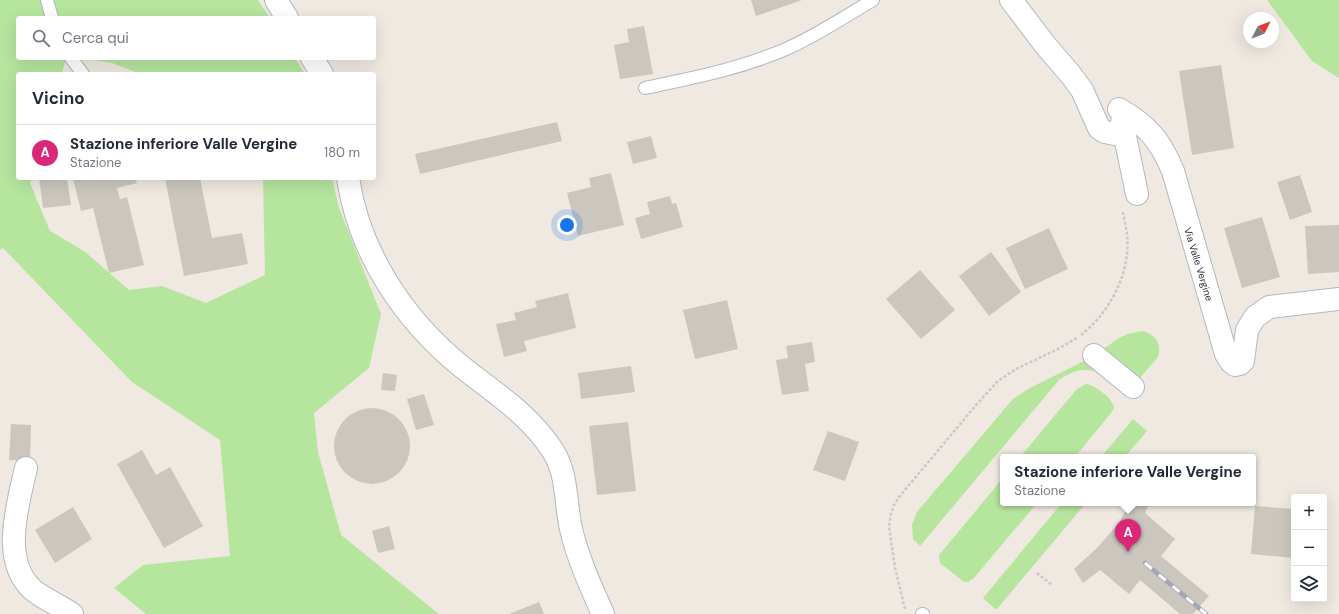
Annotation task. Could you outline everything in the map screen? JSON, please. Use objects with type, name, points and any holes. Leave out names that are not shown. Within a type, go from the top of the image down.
[{"type":"street","points":[[276,0],[286,16]]},
{"type":"street","points":[[1011,0],[1082,90],[1099,128],[1105,132],[1124,136],[1137,194]]},
{"type":"street","points":[[313,60],[321,72]]},
{"type":"street","name":"Via Valle Vergine","points":[[1124,136],[1119,109],[1141,124],[1161,146],[1167,157],[1181,199],[1226,354],[1231,362],[1235,365],[1240,364],[1243,361],[1248,330],[1251,323],[1255,317],[1269,307],[1339,299]]},
{"type":"street","points":[[348,180],[357,218],[364,239],[375,262],[398,300],[428,337],[450,357],[526,418],[544,438],[553,452],[563,473],[571,529],[577,550],[603,614]]},
{"type":"street","points":[[1094,355],[1133,387]]},
{"type":"street","points":[[26,468],[13,531],[13,547],[16,564],[25,581],[32,589],[72,614]]},
{"type":"lane","points":[[47,0],[51,16]]},
{"type":"lane","points":[[645,88],[731,68],[771,55],[812,37],[873,0]]},
{"type":"lane","points":[[72,60],[82,72]]},
{"type":"path","points":[[907,614],[902,603],[889,526],[894,505],[972,409],[998,381],[1016,369],[1071,342],[1083,333],[1104,311],[1119,285],[1124,272],[1127,253],[1127,235],[1123,210]]},
{"type":"path","points":[[1036,573],[1052,585]]},
{"type":"green space","points":[[0,0],[258,0],[269,16],[16,16],[16,60],[66,60],[62,72],[16,72],[16,180],[31,180],[30,183],[50,231],[84,251],[129,290],[162,286],[206,303],[265,275],[263,180],[332,180],[339,208],[381,314],[369,368],[314,413],[318,452],[341,535],[439,614],[146,614],[114,588],[143,565],[230,556],[220,440],[132,382],[3,248],[0,250]]},
{"type":"green space","points":[[1267,0],[1339,0],[1339,78],[1312,61],[1279,16],[1279,12],[1276,12]]},
{"type":"green space","points":[[95,60],[296,60],[304,72],[136,72],[112,63]]},
{"type":"green space","points":[[1142,331],[1151,334],[1157,340],[1159,348],[1158,357],[1128,392],[1103,375],[1087,370],[1070,374],[1059,380],[920,546],[913,539],[912,525],[917,512],[1013,399],[1028,389],[1092,357],[1119,338],[1128,334]]},
{"type":"green space","points":[[1086,384],[1094,387],[1107,396],[1114,408],[1077,454],[1023,454],[1077,389]]},
{"type":"green space","points":[[1133,419],[1147,431],[1128,454],[1104,454]]},
{"type":"green space","points":[[1000,482],[1000,506],[1034,506],[974,578],[968,582],[964,582],[940,563],[939,555]]},
{"type":"green space","points":[[1060,506],[1083,506],[997,609],[995,609],[983,598]]},
{"type":"building","points":[[751,0],[802,0],[756,16]]},
{"type":"building","points":[[644,26],[653,74],[620,79],[614,45],[629,42],[627,29]]},
{"type":"building","points":[[1221,65],[1234,148],[1192,155],[1179,71]]},
{"type":"building","points":[[557,122],[562,141],[420,174],[415,154]]},
{"type":"building","points":[[651,136],[657,158],[633,164],[627,142]]},
{"type":"building","points":[[611,173],[624,225],[578,236],[567,193],[591,187],[589,178]]},
{"type":"building","points":[[1300,175],[1312,212],[1290,220],[1277,182]]},
{"type":"building","points":[[39,180],[67,180],[71,205],[43,208]]},
{"type":"building","points":[[73,180],[136,180],[137,183],[117,188],[120,199],[127,197],[144,265],[109,273],[93,208],[81,211]]},
{"type":"building","points":[[165,180],[200,180],[212,238],[242,233],[248,264],[184,276]]},
{"type":"building","points":[[670,196],[672,204],[676,203],[683,227],[641,239],[635,218],[650,214],[647,202]]},
{"type":"building","points":[[1262,217],[1280,277],[1242,288],[1224,228]]},
{"type":"building","points":[[1339,225],[1339,272],[1308,274],[1305,226]]},
{"type":"building","points":[[1049,228],[1068,269],[1025,289],[1006,248]]},
{"type":"building","points":[[991,252],[1021,292],[989,316],[959,276]]},
{"type":"building","points":[[920,270],[955,310],[921,339],[886,299]]},
{"type":"building","points":[[568,293],[576,328],[524,341],[527,351],[504,357],[496,324],[516,320],[514,313],[537,307],[535,301]]},
{"type":"building","points":[[727,300],[738,349],[695,359],[683,310]]},
{"type":"building","points":[[812,342],[815,362],[805,364],[809,391],[782,395],[776,360],[788,358],[786,346]]},
{"type":"building","points":[[631,366],[635,392],[581,399],[578,373]]},
{"type":"building","points":[[383,373],[397,375],[395,391],[381,390]]},
{"type":"building","points":[[424,394],[434,425],[416,430],[407,399]]},
{"type":"building","points":[[372,408],[387,411],[399,419],[407,431],[410,446],[407,461],[399,473],[387,481],[372,484],[357,481],[345,473],[337,461],[334,446],[337,431],[345,419],[357,411]]},
{"type":"building","points":[[628,422],[636,491],[597,495],[589,426]]},
{"type":"building","points":[[11,424],[31,425],[30,461],[9,460]]},
{"type":"building","points":[[828,431],[859,442],[845,481],[813,470]]},
{"type":"building","points":[[142,450],[156,475],[170,467],[203,526],[164,548],[117,464]]},
{"type":"building","points":[[1128,506],[1148,506],[1145,513],[1175,539],[1161,556],[1209,596],[1193,614],[1180,614],[1140,580],[1129,594],[1100,570],[1083,583],[1074,569],[1097,548],[1119,523]]},
{"type":"building","points":[[1255,506],[1291,509],[1291,558],[1251,554]]},
{"type":"building","points":[[73,507],[92,539],[55,563],[35,530]]},
{"type":"building","points":[[389,526],[395,549],[378,553],[372,531]]},
{"type":"building","points":[[539,602],[544,614],[509,614]]},
{"type":"railway","points":[[1145,563],[1206,614]]},
{"type":"place","name":"Stazione inferiore Valle Vergine","points":[[1128,552]]}]
